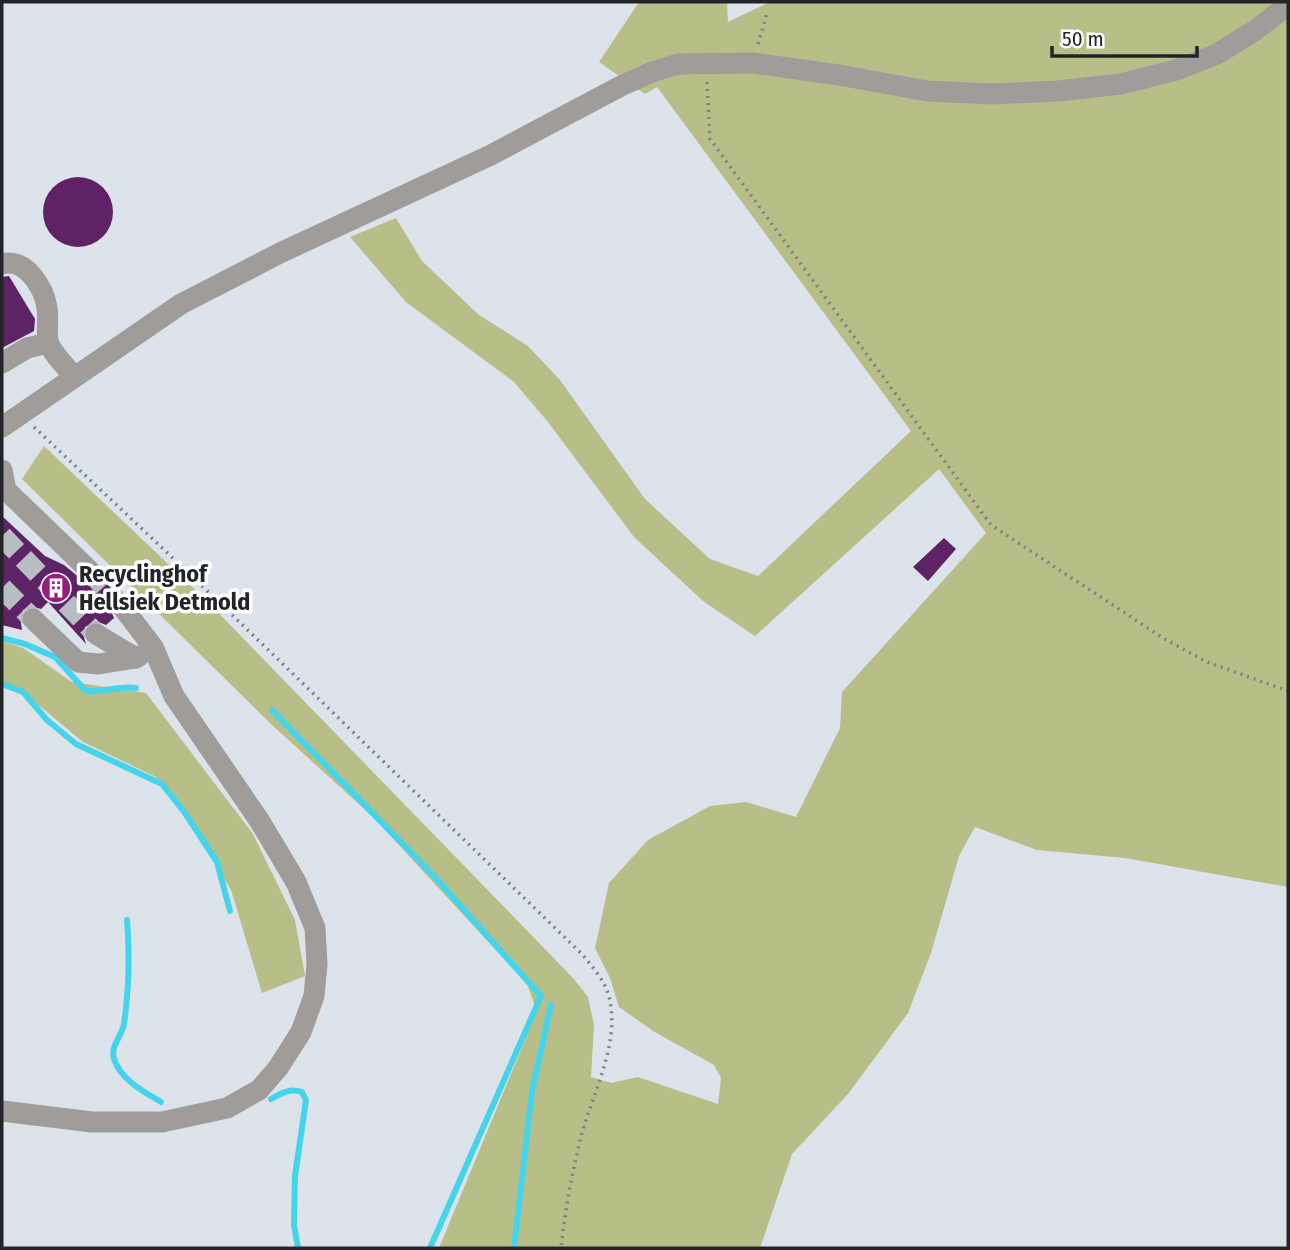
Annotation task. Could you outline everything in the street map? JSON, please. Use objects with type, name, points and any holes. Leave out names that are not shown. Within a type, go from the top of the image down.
[{"type":"lane","points":[[2,427],[181,304],[282,252],[491,155],[621,86],[678,64],[753,63],[927,91],[992,94],[1096,87],[1121,84],[1176,70],[1217,54],[1288,5]]},
{"type":"lane","points":[[2,264],[11,262],[22,265],[40,287],[47,306],[48,343],[74,376]]},
{"type":"lane","points":[[2,363],[27,348],[48,343]]},
{"type":"lane","points":[[3,485],[90,571]]},
{"type":"lane","points":[[2,1111],[92,1122],[162,1122],[228,1108],[259,1090],[278,1068],[302,1032],[314,996],[317,964],[314,928],[296,883],[260,821],[145,653],[124,609]]},
{"type":"lane","points":[[33,619],[78,662],[97,664],[145,653]]},
{"type":"lane","points":[[96,634],[145,653]]},
{"type":"path","points":[[753,63],[766,13]]},
{"type":"path","points":[[705,62],[710,139],[991,525],[1163,638],[1207,662],[1288,691]]},
{"type":"path","points":[[20,413],[334,713],[596,970],[610,1000],[612,1020],[604,1064],[582,1136],[561,1248]]},
{"type":"green space","points":[[639,2],[727,2],[728,22],[770,2],[1288,2],[1288,887],[1125,858],[1037,850],[975,827],[959,856],[931,953],[908,1013],[848,1094],[792,1154],[760,1248],[439,1248],[537,1011],[527,984],[374,818],[271,724],[22,479],[44,446],[205,599],[573,978],[588,997],[594,1025],[591,1077],[611,1083],[638,1077],[718,1104],[721,1078],[714,1065],[653,1031],[619,1007],[610,978],[595,948],[609,883],[648,840],[710,806],[746,802],[796,817],[840,728],[842,692],[986,533],[939,469],[755,636],[703,601],[634,537],[548,422],[514,382],[406,302],[350,237],[396,218],[422,261],[479,315],[528,346],[560,380],[645,499],[710,559],[758,576],[911,431],[657,87],[645,94],[599,62]]},
{"type":"green space","points":[[2,641],[23,648],[72,682],[146,693],[253,834],[295,920],[305,976],[262,993],[231,890],[179,801],[156,777],[83,742],[29,697],[2,682]]},
{"type":"building","points":[[78,177],[103,187],[113,212],[103,237],[78,247],[53,237],[43,212],[53,187]]},
{"type":"building","points":[[9,276],[35,319],[34,331],[2,348],[2,277]]},
{"type":"building","name":"Recyclinghof Hellsiek Detmold","points":[[2,516],[45,556],[64,565],[86,583],[94,583],[101,577],[119,597],[112,605],[114,618],[106,625],[96,621],[85,627],[83,634],[86,644],[48,602],[41,609],[30,606],[23,610],[20,617],[22,630],[2,625]]},
{"type":"building","points":[[944,538],[956,549],[928,581],[913,567]]},
{"type":"waterway","points":[[2,638],[25,644],[55,657],[86,691],[136,688]]},
{"type":"waterway","points":[[2,684],[23,692],[47,720],[76,744],[162,784],[217,862],[230,911]]},
{"type":"waterway","points":[[272,710],[434,876],[541,996],[430,1248]]},
{"type":"waterway","points":[[127,920],[127,998],[124,1024],[113,1054],[117,1066],[127,1079],[161,1102]]},
{"type":"waterway","points":[[514,1248],[532,1091],[551,1005]]},
{"type":"waterway","points":[[271,1099],[293,1091],[302,1092],[306,1100],[295,1176],[294,1225],[298,1248]]},
{"type":"tunnel","points":[[2,536],[96,634]]},
{"type":"tunnel","points":[[90,571],[124,609]]},
{"type":"tunnel","points":[[2,588],[33,619]]},
{"type":"place","name":"Recyclinghof Hellsiek Detmold","points":[[56,588]]}]
